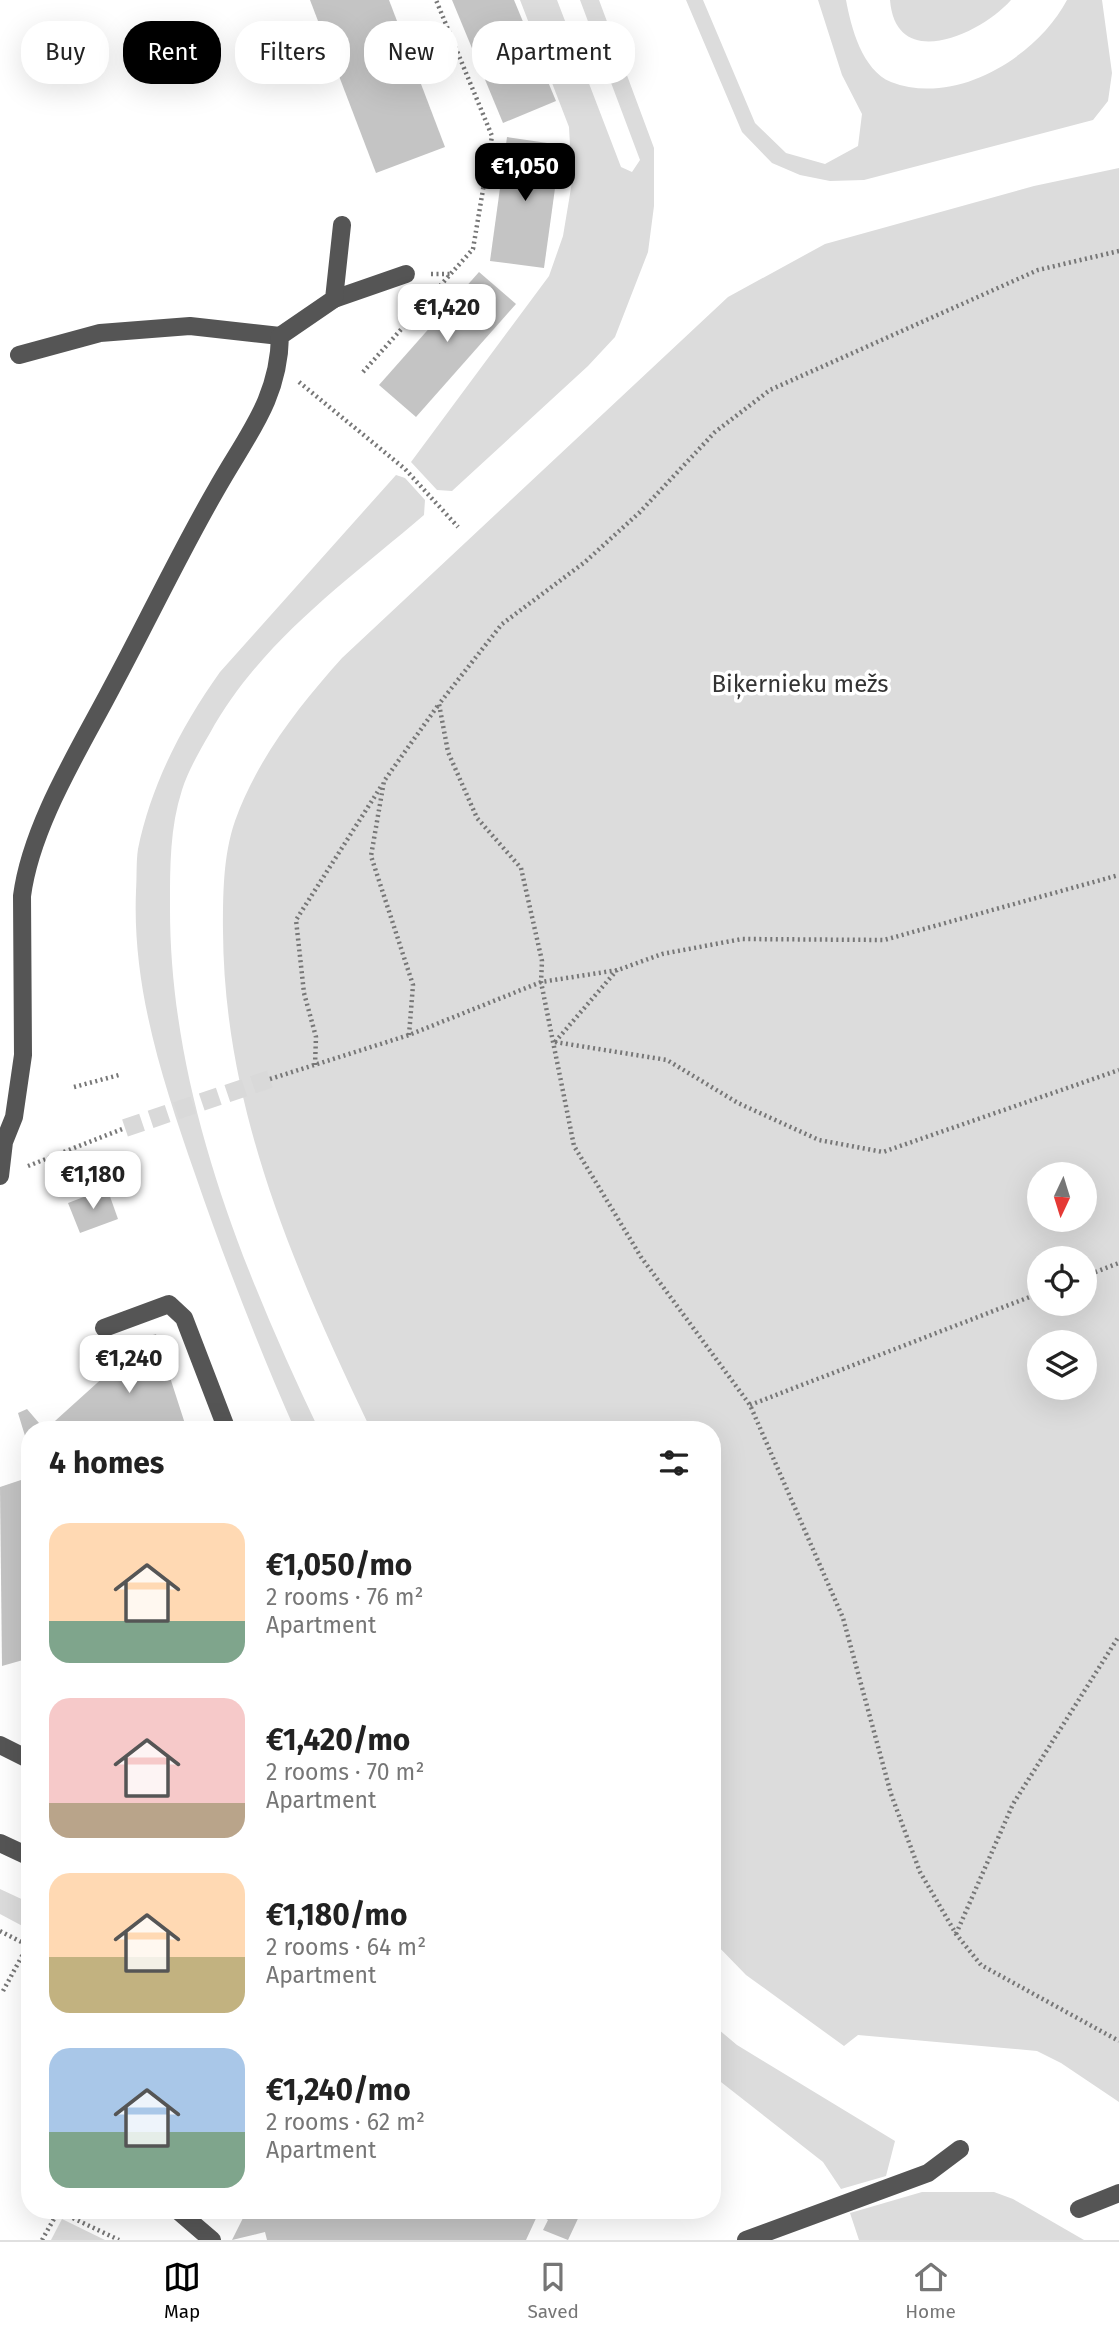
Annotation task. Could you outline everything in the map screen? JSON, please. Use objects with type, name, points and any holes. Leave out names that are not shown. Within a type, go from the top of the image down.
[{"type":"lane","points":[[334,299],[342,225]]},
{"type":"lane","points":[[19,355],[100,333],[190,326],[280,336],[334,299],[406,274]]},
{"type":"lane","points":[[0,1176],[4,1142],[14,1117],[23,1055],[25,876],[62,783],[216,490],[269,398],[279,366],[280,336]]},
{"type":"lane","points":[[104,1328],[169,1304],[184,1318],[223,1421]]},
{"type":"lane","points":[[0,1745],[21,1756]]},
{"type":"lane","points":[[0,1843],[21,1853]]},
{"type":"lane","points":[[746,2240],[928,2173],[960,2149]]},
{"type":"lane","points":[[1079,2209],[1119,2193]]},
{"type":"lane","points":[[188,2219],[212,2240]]},
{"type":"path","points":[[363,372],[473,249],[492,136],[436,0]]},
{"type":"path","points":[[315,1065],[316,1037],[304,993],[296,920],[384,781],[439,704],[502,624],[585,562],[640,512],[715,432],[770,390],[1038,270],[1119,251]]},
{"type":"path","points":[[279,366],[405,469],[458,527]]},
{"type":"path","points":[[439,704],[448,752],[477,818],[521,868],[542,961],[541,982],[574,1146],[640,1257],[750,1405],[843,1618],[891,1794],[920,1872],[956,1934],[981,1965],[1119,2041]]},
{"type":"path","points":[[384,781],[371,856],[413,985],[409,1035]]},
{"type":"path","points":[[270,1079],[409,1035],[541,982],[618,970],[662,954],[743,939],[884,940],[1119,875]]},
{"type":"path","points":[[555,1042],[618,970]]},
{"type":"path","points":[[555,1042],[667,1060],[738,1103],[819,1140],[883,1152],[1119,1070]]},
{"type":"path","points":[[74,1087],[119,1075]]},
{"type":"path","points":[[25,1167],[125,1128]]},
{"type":"path","points":[[1097,1271],[1119,1263]]},
{"type":"path","points":[[750,1405],[1027,1298]]},
{"type":"path","points":[[956,1934],[1013,1804],[1119,1636]]},
{"type":"path","points":[[0,1931],[21,1941]]},
{"type":"path","points":[[3,1991],[21,1959]]},
{"type":"path","points":[[43,2240],[55,2219]]},
{"type":"path","points":[[76,2219],[119,2240]]},
{"type":"green space","points":[[520,0],[557,0],[565,21],[528,21]]},
{"type":"green space","points":[[580,0],[599,0],[607,21],[588,21]]},
{"type":"green space","points":[[686,0],[703,0],[755,123],[786,153],[825,164],[858,146],[862,114],[842,75],[818,0],[846,0],[851,23],[865,58],[881,76],[891,82],[916,88],[941,88],[992,72],[1015,58],[1036,40],[1067,0],[1102,0],[1112,73],[1108,101],[1093,120],[864,180],[830,181],[800,175],[772,163],[742,132]]},
{"type":"green space","points":[[890,0],[1011,0],[998,13],[962,34],[942,40],[923,41],[907,36],[896,23]]},
{"type":"green space","points":[[552,84],[589,84],[621,167],[632,172],[640,160],[612,84],[630,84],[654,148],[654,206],[648,252],[615,337],[588,366],[452,491],[437,490],[411,462],[549,276],[563,236],[572,182],[569,127]]},
{"type":"green space","name":"Biķernieku mežs","points":[[1119,168],[1119,2102],[1061,2063],[1037,2051],[858,2035],[844,2046],[746,1975],[721,1949],[721,1421],[367,1421],[291,1249],[250,1126],[236,1062],[227,998],[223,931],[226,861],[235,821],[267,755],[310,695],[342,658],[728,297],[825,244],[1034,186]]},
{"type":"green space","points":[[396,475],[405,478],[425,500],[424,515],[279,641],[230,700],[194,761],[182,790],[173,832],[170,905],[173,973],[182,1041],[196,1108],[237,1240],[315,1421],[291,1421],[218,1239],[161,1070],[144,999],[139,964],[136,928],[137,854],[144,825],[170,756],[193,713],[220,672]]},
{"type":"green space","points":[[0,1889],[21,1899],[21,1925],[0,1914]]},
{"type":"green space","points":[[721,2032],[737,2045],[895,2141],[886,2176],[841,2189],[823,2162],[721,2082]]},
{"type":"green space","points":[[922,2192],[994,2192],[1013,2199],[1084,2240],[859,2240],[850,2213]]},
{"type":"green space","points":[[62,2219],[105,2240],[51,2240]]},
{"type":"building","points":[[310,0],[389,0],[397,21],[364,21],[364,84],[421,84],[445,147],[376,173],[342,84],[350,84],[350,21],[318,21]]},
{"type":"building","points":[[452,0],[514,0],[523,21],[472,21],[472,48]]},
{"type":"building","points":[[487,84],[549,84],[556,101],[503,123]]},
{"type":"building","points":[[507,137],[561,145],[544,268],[490,261]]},
{"type":"building","points":[[479,272],[516,304],[416,417],[379,385]]},
{"type":"building","points":[[107,1188],[118,1219],[80,1233],[68,1203]]},
{"type":"building","points":[[156,1334],[184,1421],[55,1421],[117,1365],[113,1348]]},
{"type":"building","points":[[27,1409],[37,1421],[21,1423],[18,1413]]},
{"type":"building","points":[[21,1480],[21,1661],[2,1666],[0,1487]]},
{"type":"building","points":[[242,2219],[536,2219],[526,2240],[267,2240],[265,2232],[232,2240]]},
{"type":"building","points":[[578,2219],[568,2240],[543,2230],[548,2220]]},
{"type":"tunnel","points":[[125,1128],[270,1079]]}]
